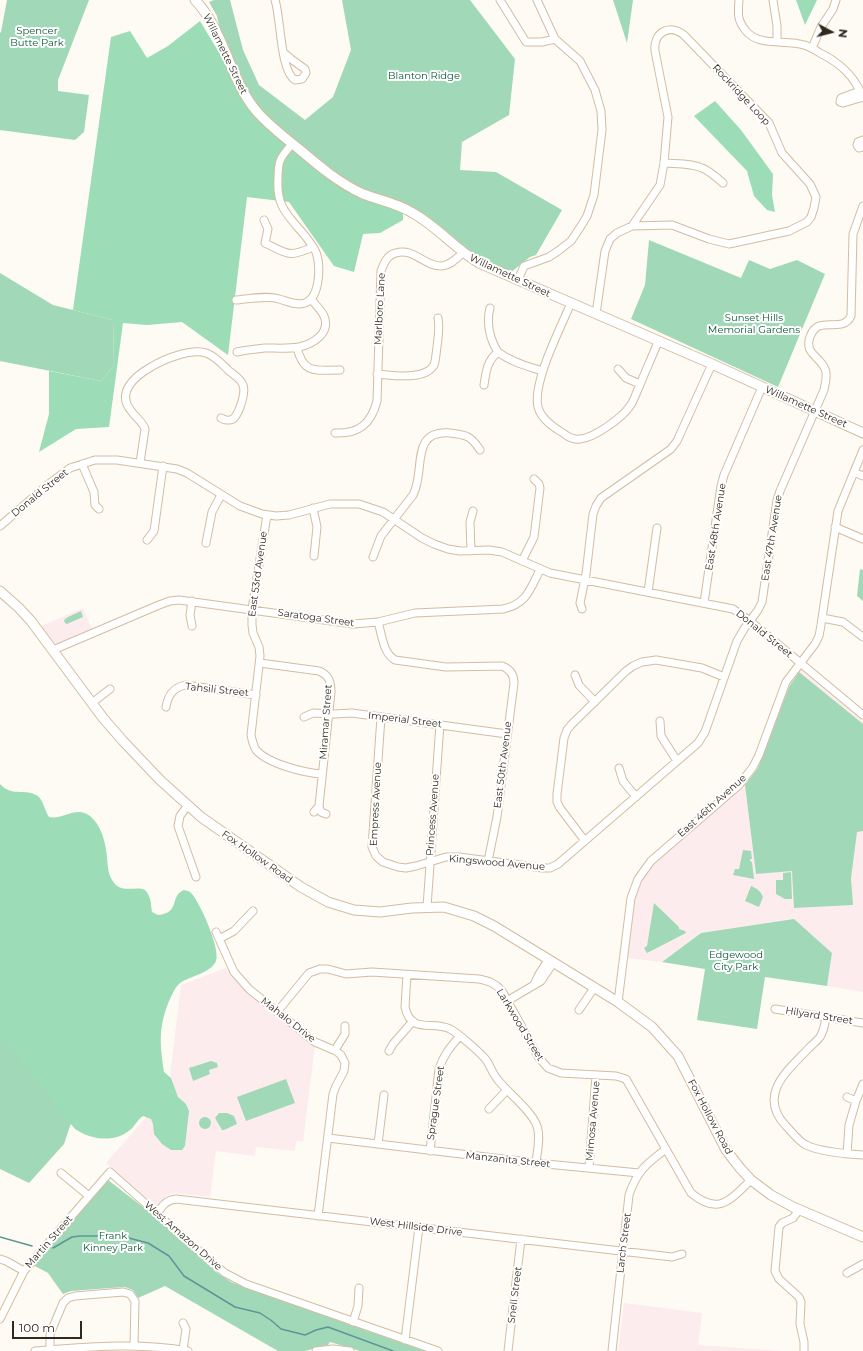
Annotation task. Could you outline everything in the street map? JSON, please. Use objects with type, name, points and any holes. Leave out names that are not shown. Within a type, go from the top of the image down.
[{"type":"main road","name":"Willamette Street","points":[[195,0],[212,23],[244,95],[268,123],[332,176],[364,194],[403,207],[438,230],[463,253],[479,263],[658,342],[712,364],[863,432]]},
{"type":"main road","name":"Fox Hollow Road","points":[[0,591],[26,615],[106,722],[141,761],[201,817],[297,885],[328,902],[354,910],[380,912],[427,907],[455,910],[474,916],[494,926],[550,962],[618,1002],[652,1027],[678,1056],[726,1150],[751,1180],[771,1194],[799,1210],[863,1237]]},
{"type":"street","points":[[275,0],[284,53]]},
{"type":"street","points":[[500,0],[526,42],[542,42],[555,39]]},
{"type":"street","points":[[518,280],[524,266],[548,257],[571,241],[587,216],[595,189],[602,130],[600,102],[595,90],[581,63],[555,39],[537,0]]},
{"type":"street","points":[[739,0],[738,16],[742,27],[749,35],[759,40],[804,44],[833,59],[847,70],[858,86],[862,95]]},
{"type":"street","points":[[773,0],[777,26],[777,42]]},
{"type":"street","points":[[812,48],[821,28],[833,9],[836,0]]},
{"type":"street","name":"Rockridge Loop","points":[[674,30],[684,35],[770,123],[782,153],[810,184],[816,197],[814,208],[811,217],[807,222],[789,231],[729,244],[709,239],[672,225],[632,226],[660,185],[664,163],[668,117],[654,47],[660,34],[666,31],[674,30]]},
{"type":"street","points":[[863,140],[858,142],[857,145],[859,148],[863,147]]},
{"type":"street","points":[[236,300],[274,298],[292,304],[305,303],[311,299],[316,290],[318,263],[317,256],[313,247],[286,213],[278,197],[277,188],[279,162],[281,156],[292,144]]},
{"type":"street","points":[[664,163],[691,165],[702,168],[712,173],[723,183]]},
{"type":"street","name":"East 47th Avenue","points":[[750,621],[762,602],[777,500],[824,390],[826,373],[823,364],[813,356],[810,351],[810,338],[815,328],[821,325],[842,324],[850,318],[853,234],[863,206]]},
{"type":"street","points":[[641,214],[638,220],[639,223],[647,225]]},
{"type":"street","points":[[264,220],[268,229],[265,243],[286,254],[295,254],[313,247]]},
{"type":"street","points":[[596,314],[604,254],[607,243],[617,233],[632,226]]},
{"type":"street","name":"Marlboro Lane","points":[[335,433],[346,433],[362,428],[369,421],[374,412],[378,374],[383,264],[388,258],[397,252],[403,252],[414,254],[434,264],[442,266],[454,261],[463,253]]},
{"type":"street","points":[[237,352],[264,348],[297,348],[313,342],[325,329],[325,320],[324,316],[311,299]]},
{"type":"street","points":[[571,303],[542,371],[538,407],[542,416],[549,423],[570,438],[587,438],[622,415],[630,405],[658,342]]},
{"type":"street","points":[[490,308],[488,321],[492,341],[498,352],[505,358],[514,362],[542,371]]},
{"type":"street","points":[[378,374],[414,375],[429,371],[434,365],[436,358],[439,326],[438,318]]},
{"type":"street","points":[[297,348],[300,360],[309,368],[315,370],[340,370]]},
{"type":"street","points":[[140,463],[145,428],[131,412],[126,403],[126,393],[130,383],[143,371],[159,362],[173,357],[202,352],[210,354],[240,380],[243,386],[243,400],[234,418],[229,420],[221,418]]},
{"type":"street","points":[[484,385],[488,364],[492,357],[498,352]]},
{"type":"street","points":[[582,609],[580,603],[593,514],[596,506],[601,498],[671,449],[677,441],[712,364]]},
{"type":"street","points":[[618,369],[626,378],[640,384]]},
{"type":"street","name":"East 48th Avenue","points":[[704,602],[721,486],[724,475],[762,387]]},
{"type":"street","points":[[372,557],[381,536],[417,488],[422,448],[429,437],[437,433],[464,435],[471,438],[480,450]]},
{"type":"street","name":"East 46th Avenue","points":[[618,1002],[631,898],[638,879],[651,861],[739,785],[747,776],[759,755],[786,682],[815,644],[819,636],[838,511],[863,450]]},
{"type":"street","name":"Donald Street","points":[[0,526],[50,483],[70,468],[95,460],[107,459],[177,469],[187,473],[244,508],[252,512],[267,515],[289,515],[330,504],[359,504],[375,508],[394,518],[422,538],[434,544],[460,551],[489,550],[502,552],[550,574],[704,602],[733,609],[750,621],[863,715]]},
{"type":"street","name":"Donald Street","points":[[82,464],[94,492],[95,505],[99,509]]},
{"type":"street","points":[[147,540],[154,531],[162,466]]},
{"type":"street","points":[[854,472],[863,476]]},
{"type":"street","points":[[522,561],[534,533],[540,488],[539,484],[534,479]]},
{"type":"street","points":[[206,543],[212,512],[221,495]]},
{"type":"street","points":[[313,508],[318,527],[314,556]]},
{"type":"street","points":[[471,551],[470,522],[474,511]]},
{"type":"street","name":"East 53rd Avenue","points":[[267,515],[252,609],[253,633],[260,646],[260,663],[251,735],[256,749],[262,755],[291,768],[307,773],[322,774]]},
{"type":"street","points":[[835,527],[863,539]]},
{"type":"street","points":[[648,592],[657,528]]},
{"type":"street","name":"Saratoga Street","points":[[53,650],[170,601],[179,600],[353,624],[378,622],[415,612],[509,608],[520,603],[525,598],[540,570]]},
{"type":"street","points":[[192,601],[190,615],[192,626]]},
{"type":"street","points":[[822,618],[843,622],[863,637]]},
{"type":"street","name":"Kingswood Avenue","points":[[430,862],[446,857],[459,857],[543,868],[550,868],[558,864],[677,761],[703,736],[739,638],[750,621]]},
{"type":"street","name":"East 50th Avenue","points":[[378,622],[387,651],[395,660],[446,667],[502,666],[509,670],[513,676],[514,683],[497,817],[488,861]]},
{"type":"street","points":[[585,841],[557,802],[563,744],[566,733],[576,719],[629,668],[646,660],[660,660],[702,668],[724,677]]},
{"type":"street","name":"Miramar Street","points":[[260,663],[322,672],[328,677],[331,687],[322,774],[316,810],[326,814]]},
{"type":"street","points":[[575,676],[580,685],[595,702]]},
{"type":"street","name":"Tahsili Street","points":[[166,707],[171,693],[175,689],[185,686],[256,694]]},
{"type":"street","points":[[92,703],[110,689]]},
{"type":"street","name":"Imperial Street","points":[[304,717],[313,714],[352,713],[507,734]]},
{"type":"street","name":"Empress Avenue","points":[[381,717],[372,847],[376,856],[383,862],[398,867],[406,868],[430,862]]},
{"type":"street","points":[[660,721],[661,736],[677,761]]},
{"type":"street","name":"Princess Avenue","points":[[427,907],[440,724]]},
{"type":"street","points":[[619,768],[623,781],[636,797]]},
{"type":"street","points":[[188,805],[180,816],[178,826],[196,877]]},
{"type":"street","name":"Mahalo Drive","points":[[253,911],[234,932],[218,935],[231,966],[249,989],[277,1012],[315,1042],[335,1050]]},
{"type":"street","points":[[507,1001],[542,981],[550,962]]},
{"type":"street","name":"Larkwood Street","points":[[277,1012],[308,974],[315,970],[325,968],[346,974],[372,972],[485,980],[498,987],[539,1058],[548,1068],[561,1073],[616,1076],[626,1078],[691,1193],[699,1200],[708,1204],[726,1203],[751,1180]]},
{"type":"street","points":[[407,975],[405,1007],[413,1022],[422,1025],[449,1028],[460,1036],[483,1056],[495,1076],[506,1090],[528,1112],[537,1126],[539,1138],[536,1163]]},
{"type":"street","points":[[579,1010],[594,988]]},
{"type":"street","name":"Hilyard Street","points":[[775,1009],[863,1023]]},
{"type":"street","points":[[826,1017],[824,1028],[820,1037],[779,1081],[775,1091],[774,1106],[777,1115],[805,1145],[847,1154],[863,1155]]},
{"type":"street","points":[[389,1052],[393,1044],[413,1022]]},
{"type":"street","points":[[318,1216],[333,1094],[343,1075],[345,1067],[341,1055],[335,1050],[345,1034],[345,1026]]},
{"type":"street","name":"Sprague Street","points":[[430,1151],[439,1069],[442,1059],[460,1036]]},
{"type":"street","name":"Mimosa Avenue","points":[[589,1168],[596,1075]]},
{"type":"street","points":[[847,1154],[849,1125],[863,1084]]},
{"type":"street","points":[[489,1109],[506,1090]]},
{"type":"street","points":[[378,1144],[384,1095]]},
{"type":"street","points":[[847,1097],[856,1101]]},
{"type":"street","name":"Manzanita Street","points":[[328,1138],[536,1163],[639,1173]]},
{"type":"street","name":"Larch Street","points":[[612,1351],[629,1195],[639,1173],[650,1161],[666,1149]]},
{"type":"street","name":"Martin Street","points":[[0,1319],[4,1303],[24,1271],[110,1172]]},
{"type":"street","name":"West Amazon Drive","points":[[110,1172],[215,1265],[236,1279],[246,1284],[438,1351]]},
{"type":"street","points":[[62,1173],[89,1196]]},
{"type":"street","name":"West Hillside Drive","points":[[157,1214],[164,1204],[176,1198],[672,1258],[682,1254]]},
{"type":"street","points":[[799,1210],[793,1218],[782,1223],[779,1227],[775,1268],[777,1277],[799,1297],[801,1302],[800,1324],[804,1342],[804,1351]]},
{"type":"street","points":[[405,1340],[418,1227]]},
{"type":"street","name":"Snell Street","points":[[508,1351],[521,1239]]},
{"type":"street","points":[[0,1259],[24,1271]]},
{"type":"street","points":[[847,1274],[863,1264]]},
{"type":"street","points":[[354,1322],[358,1306],[359,1288]]},
{"type":"street","points":[[50,1350],[51,1331],[63,1303],[68,1298],[75,1296],[123,1292],[130,1294],[135,1301],[134,1346]]},
{"type":"street","points":[[35,1351],[98,1346],[134,1346],[186,1350],[186,1329],[183,1323]]},
{"type":"street","points":[[316,1351],[333,1349],[350,1351]]},
{"type":"shaded area","points":[[83,608],[92,629],[54,643],[41,626]]},
{"type":"shaded area","points":[[800,669],[863,719],[863,992],[827,986],[832,953],[701,933],[662,962],[627,958],[634,899],[643,878],[653,864],[744,786],[752,776],[761,758],[787,687],[797,671]]},
{"type":"shaded area","points":[[226,968],[244,988],[315,1045],[303,1142],[296,1141],[295,1151],[256,1147],[255,1156],[216,1151],[210,1197],[174,1193],[168,1195],[157,1205],[155,1205],[106,1163],[168,1092],[181,985]]},
{"type":"shaded area","points":[[624,1303],[702,1313],[698,1345],[782,1351],[618,1351]]},
{"type":"green space","name":"Spencer Butte Park","points":[[7,0],[89,0],[58,80],[58,91],[89,95],[84,132],[75,140],[0,130],[0,33]]},
{"type":"green space","name":"Blanton Ridge","points":[[214,0],[230,0],[243,50],[259,85],[305,120],[333,97],[351,50],[342,0],[470,0],[515,59],[509,115],[462,142],[460,170],[496,172],[562,210],[536,255],[530,257],[510,273],[480,259],[464,248],[441,227],[415,209],[395,200],[370,192],[335,174],[270,121],[255,105],[245,88],[222,38],[217,16],[209,2]]},
{"type":"green space","points":[[613,0],[633,0],[627,43]]},
{"type":"green space","points":[[796,0],[817,0],[805,25]]},
{"type":"green space","points":[[200,21],[247,99],[332,176],[403,207],[403,220],[380,233],[363,234],[354,272],[334,266],[289,202],[247,197],[228,355],[182,322],[147,325],[123,323],[109,427],[76,429],[39,452],[49,414],[49,371],[101,381],[114,365],[113,320],[73,310],[111,37],[130,31],[147,58],[168,46]]},
{"type":"green space","points":[[715,101],[741,130],[773,174],[772,195],[775,212],[767,210],[754,196],[747,171],[694,116]]},
{"type":"green space","name":"Sunset Hills Memorial Gardens","points":[[649,240],[741,278],[749,260],[770,269],[797,260],[825,274],[778,387],[631,319],[645,285]]},
{"type":"green space","points":[[0,273],[53,305],[113,320],[114,365],[101,381],[0,361]]},
{"type":"green space","points":[[860,569],[863,570],[863,601],[857,596]]},
{"type":"green space","points":[[81,611],[83,617],[67,624],[65,623],[64,620],[68,617]]},
{"type":"green space","points":[[799,672],[863,724],[863,831],[857,832],[851,878],[853,905],[794,908],[792,871],[756,874],[745,785],[758,768],[789,687]]},
{"type":"green space","points":[[0,784],[9,791],[30,793],[39,797],[49,817],[59,817],[75,812],[85,813],[90,816],[98,825],[103,836],[111,878],[115,884],[124,889],[138,888],[146,891],[150,898],[152,912],[158,915],[165,914],[170,911],[177,896],[184,890],[189,892],[194,897],[204,914],[215,947],[217,955],[216,961],[210,969],[180,983],[174,991],[165,1011],[161,1036],[164,1072],[171,1078],[178,1097],[186,1104],[189,1111],[185,1146],[182,1150],[171,1150],[162,1144],[154,1134],[151,1119],[143,1116],[132,1128],[117,1137],[95,1138],[81,1133],[75,1129],[0,1036]]},
{"type":"green space","points":[[743,850],[751,851],[752,859],[750,859],[752,862],[754,879],[733,875],[735,869],[739,869]]},
{"type":"green space","points":[[791,872],[792,899],[785,899],[776,894],[776,880],[783,880],[783,873]]},
{"type":"green space","points":[[751,886],[758,890],[763,897],[759,907],[745,901]]},
{"type":"green space","points":[[654,903],[679,927],[679,929],[685,931],[686,933],[647,953],[644,948],[647,946]]},
{"type":"green space","points":[[0,912],[77,1111],[64,1144],[29,1183],[0,1169]]},
{"type":"green space","name":"Edgewood City Park","points":[[794,919],[832,953],[827,986],[765,977],[757,1029],[697,1020],[705,969],[662,962],[701,933]]},
{"type":"green space","points":[[211,1061],[217,1063],[218,1067],[209,1070],[210,1074],[193,1081],[189,1068]]},
{"type":"green space","points":[[286,1079],[295,1103],[246,1121],[237,1097]]},
{"type":"green space","points":[[219,1113],[227,1113],[234,1116],[237,1124],[222,1130],[215,1118]]},
{"type":"green space","points":[[203,1117],[207,1117],[211,1123],[207,1129],[203,1129],[199,1125],[199,1121]]},
{"type":"green space","name":"Frank Kinney Park","points":[[108,1180],[157,1218],[216,1272],[231,1282],[425,1351],[360,1351],[330,1342],[328,1345],[305,1351],[278,1351],[165,1286],[138,1298],[133,1290],[125,1287],[71,1291],[63,1294],[48,1273],[33,1265]]},
{"type":"waterway","points":[[53,1248],[72,1237],[80,1236],[121,1236],[148,1243],[169,1256],[184,1276],[235,1307],[260,1313],[281,1329],[305,1335],[328,1327],[393,1351]]},
{"type":"waterway","points":[[0,1237],[32,1246]]}]
